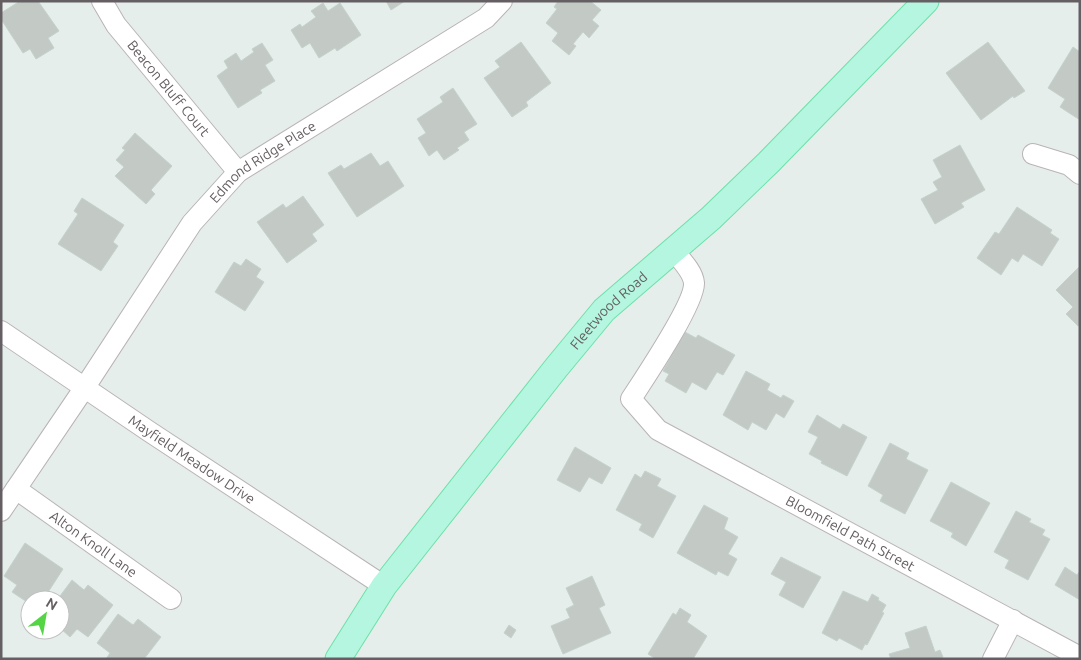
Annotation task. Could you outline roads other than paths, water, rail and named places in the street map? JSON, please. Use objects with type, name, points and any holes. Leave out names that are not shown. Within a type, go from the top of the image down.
[{"type":"main road","name":"Fleetwood Road","points":[[338,659],[384,586],[604,310],[711,218],[768,163],[926,1]]},
{"type":"street","name":"Beacon Bluff Court","points":[[102,1],[116,25],[238,172]]},
{"type":"street","name":"Edmond Ridge Place","points":[[1,511],[192,223],[238,172],[486,18],[502,1]]},
{"type":"street","points":[[1033,154],[1069,165],[1080,174]]},
{"type":"street","name":"Bloomfield Path Street","points":[[673,250],[693,277],[694,284],[688,303],[656,362],[631,399],[658,430],[1080,657]]},
{"type":"street","name":"Mayfield Meadow Drive","points":[[1,331],[384,586]]},
{"type":"street","name":"Alton Knoll Lane","points":[[16,489],[171,599]]},
{"type":"street","points":[[993,659],[1013,620]]}]
